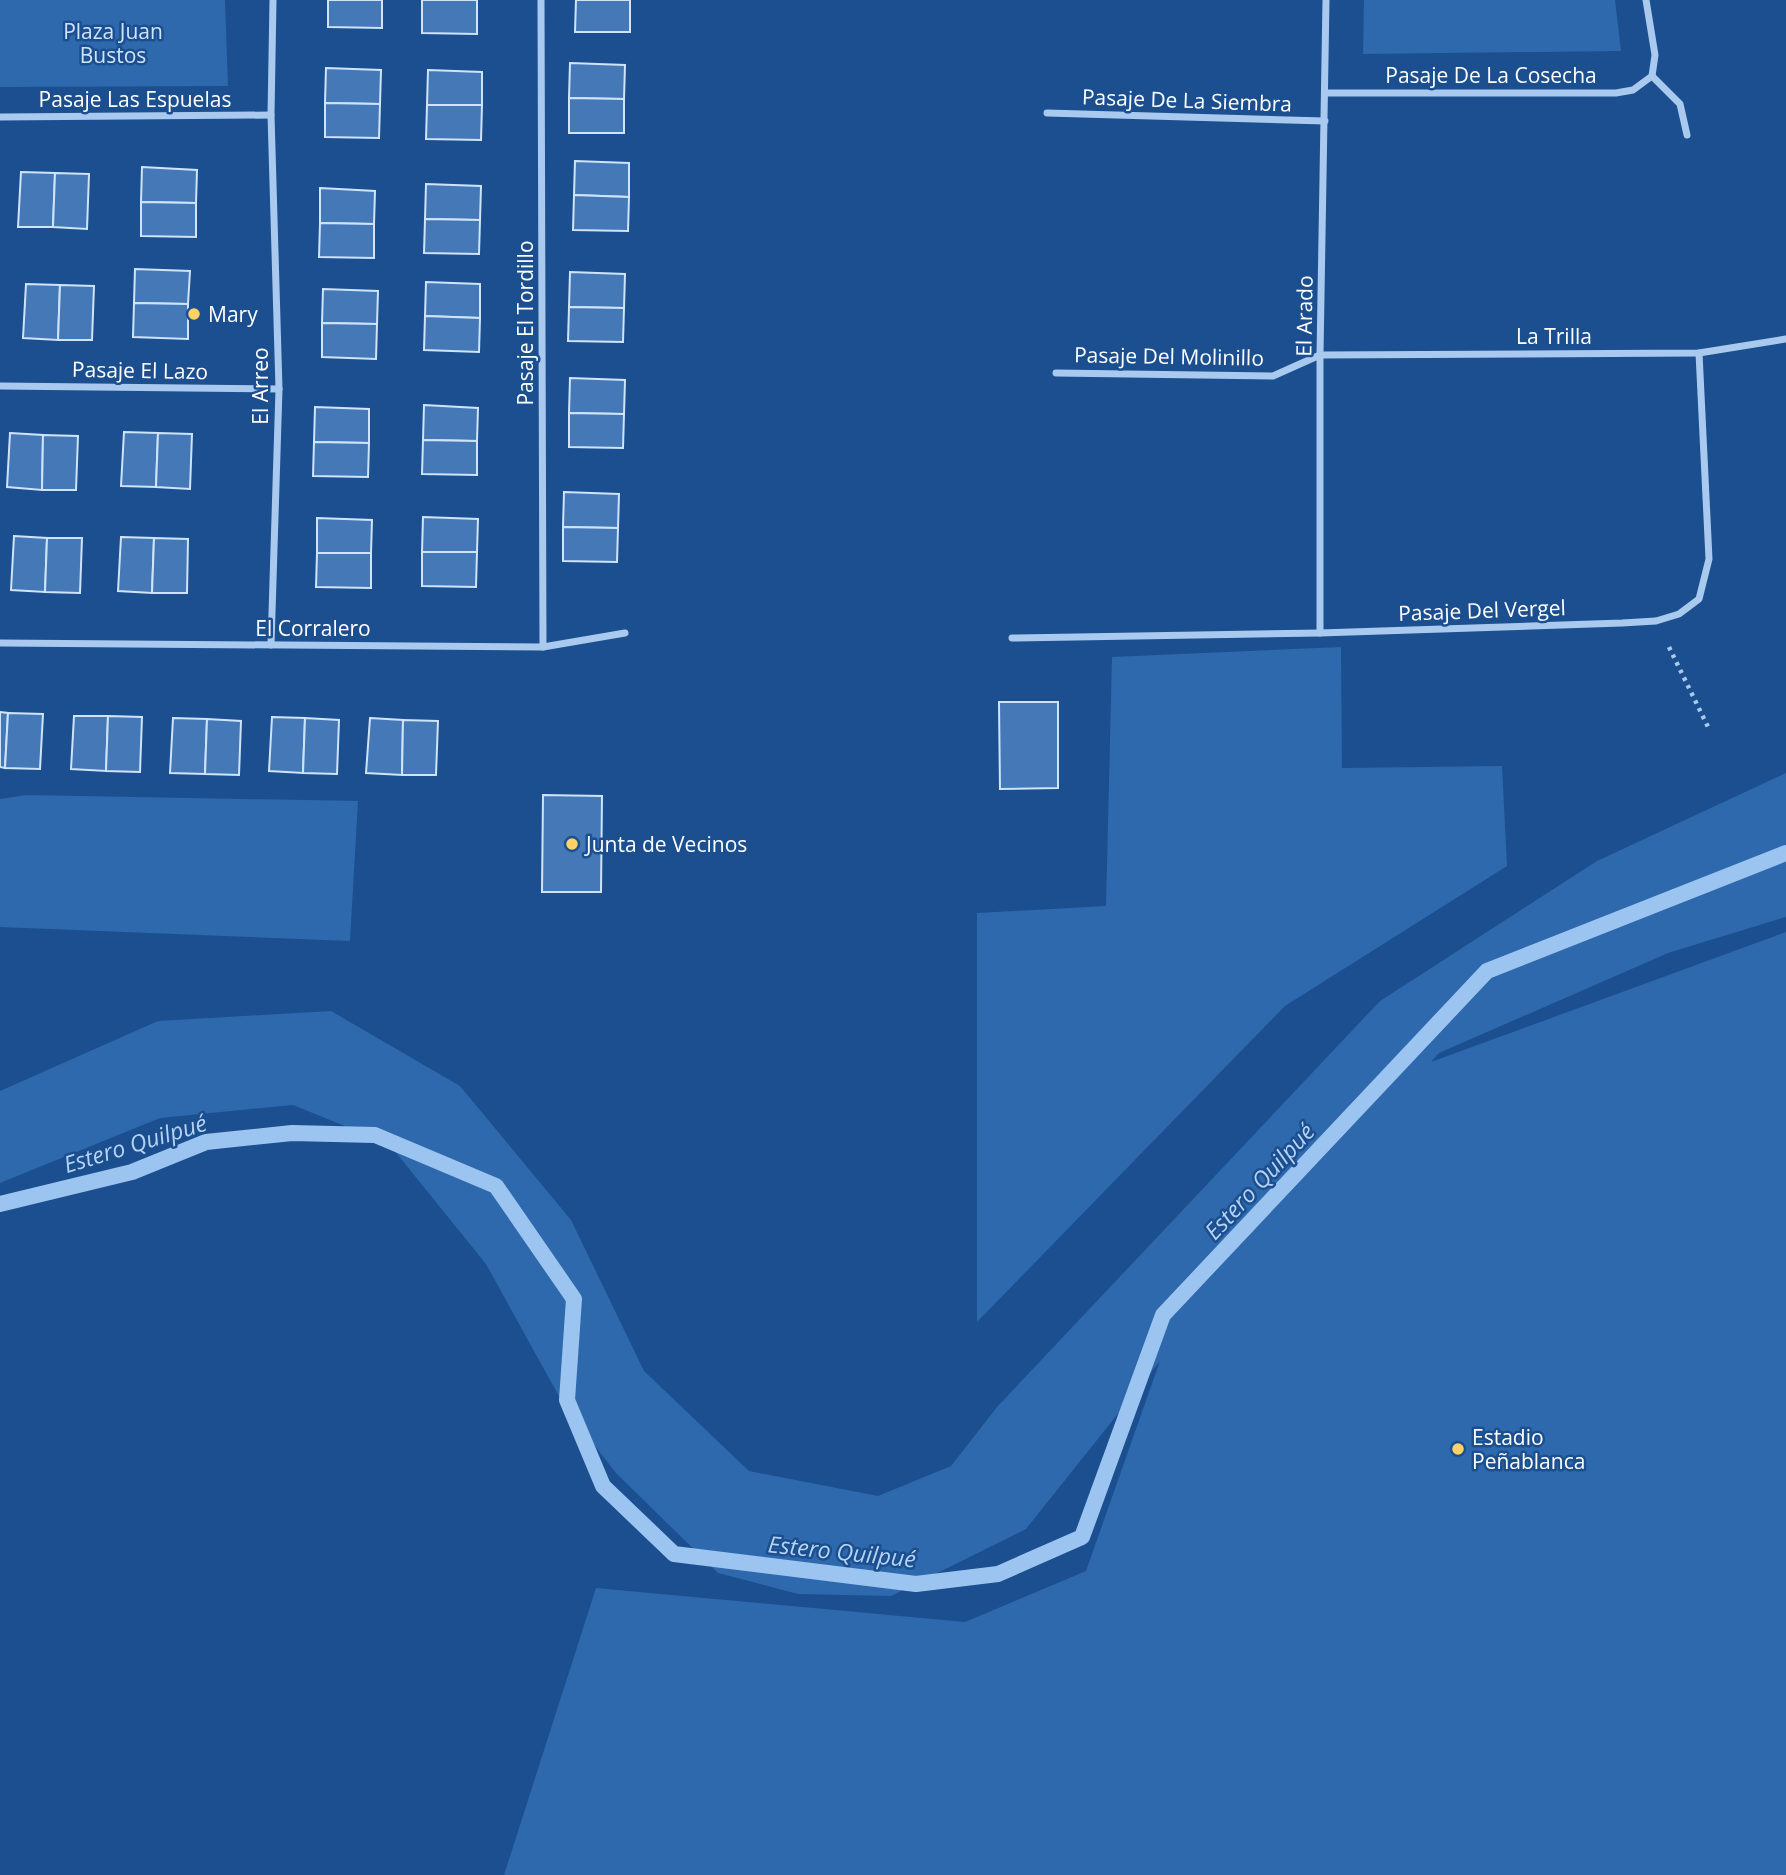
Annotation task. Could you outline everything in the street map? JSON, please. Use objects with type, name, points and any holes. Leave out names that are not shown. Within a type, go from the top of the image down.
[{"type":"street","name":"El Arreo","points":[[271,645],[279,390],[271,115],[273,0]]},
{"type":"street","name":"Pasaje El Tordillo","points":[[541,0],[543,646]]},
{"type":"street","name":"El Arado","points":[[1320,633],[1320,355],[1326,0]]},
{"type":"street","points":[[1646,0],[1655,55],[1652,76],[1680,104],[1687,135]]},
{"type":"street","name":"Pasaje De La Cosecha","points":[[1325,93],[1616,93],[1633,90],[1652,76]]},
{"type":"street","name":"Pasaje De La Siembra","points":[[1047,113],[1325,121]]},
{"type":"street","name":"Pasaje Las Espuelas","points":[[0,117],[271,115]]},
{"type":"street","name":"La Trilla","points":[[1320,355],[1699,353],[1786,339]]},
{"type":"street","name":"Pasaje Del Vergel","points":[[1012,638],[1320,633],[1656,621],[1679,614],[1699,599],[1709,559],[1699,353]]},
{"type":"street","name":"Pasaje Del Molinillo","points":[[1056,373],[1273,376],[1320,355]]},
{"type":"street","name":"Pasaje El Lazo","points":[[0,386],[279,390]]},
{"type":"street","name":"El Corralero","points":[[0,643],[543,646],[625,633]]},
{"type":"path","points":[[1656,621],[1709,729]]},
{"type":"green space","name":"Plaza Juan Bustos","points":[[0,0],[225,0],[228,86],[0,87]]},
{"type":"green space","points":[[1364,0],[1615,0],[1621,51],[1363,54]]},
{"type":"green space","points":[[1341,647],[1342,768],[1502,766],[1507,866],[1285,1006],[977,1322],[977,913],[1106,906],[1112,657]]},
{"type":"green space","name":"Estadio Peñablanca","points":[[1786,773],[1786,917],[1668,953],[1439,1053],[1431,1062],[1786,932],[1786,1875],[504,1875],[596,1588],[965,1622],[1086,1571],[1160,1361],[1026,1529],[891,1596],[798,1594],[718,1573],[616,1473],[566,1409],[486,1264],[389,1144],[293,1105],[160,1118],[0,1183],[0,1091],[158,1021],[331,1011],[460,1086],[571,1220],[644,1371],[749,1471],[878,1496],[951,1466],[997,1407],[1380,1001],[1597,861]]},
{"type":"green space","points":[[27,795],[358,801],[350,941],[0,927],[0,799]]},
{"type":"building","points":[[328,0],[382,0],[382,28],[328,27]]},
{"type":"building","points":[[422,0],[477,0],[477,34],[422,33]]},
{"type":"building","points":[[576,0],[630,0],[630,32],[575,32]]},
{"type":"building","points":[[570,63],[625,65],[624,99],[569,98]]},
{"type":"building","points":[[326,68],[381,70],[380,104],[325,103]]},
{"type":"building","points":[[428,70],[482,72],[482,105],[427,105]]},
{"type":"building","points":[[569,98],[624,99],[624,133],[569,133]]},
{"type":"building","points":[[325,103],[380,104],[379,138],[325,137]]},
{"type":"building","points":[[427,105],[482,105],[481,140],[426,139]]},
{"type":"building","points":[[575,161],[629,163],[629,197],[574,195]]},
{"type":"building","points":[[142,167],[197,170],[196,203],[141,202]]},
{"type":"building","points":[[21,172],[55,173],[53,227],[18,227]]},
{"type":"building","points":[[55,173],[89,174],[87,229],[53,227]]},
{"type":"building","points":[[426,184],[481,186],[480,220],[425,219]]},
{"type":"building","points":[[320,188],[375,191],[374,224],[320,223]]},
{"type":"building","points":[[574,195],[629,197],[628,231],[573,230]]},
{"type":"building","points":[[141,202],[196,203],[196,237],[141,236]]},
{"type":"building","points":[[425,219],[480,220],[479,254],[424,253]]},
{"type":"building","points":[[320,223],[374,224],[374,258],[319,257]]},
{"type":"building","points":[[135,269],[190,271],[188,304],[134,303]]},
{"type":"building","points":[[570,272],[625,274],[624,308],[569,307]]},
{"type":"building","points":[[426,282],[480,284],[480,318],[425,316]]},
{"type":"building","points":[[26,284],[60,285],[58,340],[23,338]]},
{"type":"building","points":[[60,285],[94,286],[92,340],[58,340]]},
{"type":"building","points":[[323,289],[378,291],[377,324],[322,323]]},
{"type":"building","points":[[134,303],[188,304],[188,339],[133,337]]},
{"type":"building","points":[[569,307],[624,308],[623,342],[568,341]]},
{"type":"building","points":[[425,316],[480,318],[479,352],[424,350]]},
{"type":"building","points":[[322,323],[377,324],[376,359],[322,357]]},
{"type":"building","points":[[570,378],[625,380],[624,414],[569,413]]},
{"type":"building","points":[[424,405],[478,408],[477,441],[423,440]]},
{"type":"building","points":[[315,407],[369,409],[369,443],[314,442]]},
{"type":"building","points":[[569,413],[624,414],[623,448],[569,447]]},
{"type":"building","points":[[124,432],[158,433],[156,487],[121,486]]},
{"type":"building","points":[[10,433],[43,435],[42,490],[7,487]]},
{"type":"building","points":[[158,433],[192,434],[190,489],[156,487]]},
{"type":"building","points":[[43,435],[78,436],[76,490],[42,490]]},
{"type":"building","points":[[423,440],[477,441],[477,475],[422,474]]},
{"type":"building","points":[[314,442],[369,443],[368,477],[313,476]]},
{"type":"building","points":[[564,492],[619,494],[618,528],[563,527]]},
{"type":"building","points":[[423,517],[478,519],[477,552],[422,552]]},
{"type":"building","points":[[317,518],[372,520],[371,553],[317,553]]},
{"type":"building","points":[[563,527],[618,528],[617,562],[563,561]]},
{"type":"building","points":[[14,536],[47,538],[45,592],[11,590]]},
{"type":"building","points":[[121,537],[154,538],[152,593],[118,591]]},
{"type":"building","points":[[47,538],[82,538],[80,593],[45,592]]},
{"type":"building","points":[[154,538],[188,539],[187,593],[152,593]]},
{"type":"building","points":[[422,552],[477,552],[476,587],[422,586]]},
{"type":"building","points":[[317,553],[371,553],[371,588],[316,587]]},
{"type":"building","points":[[999,702],[1058,702],[1058,788],[1000,789]]},
{"type":"building","points":[[0,712],[8,713],[5,768],[0,767]]},
{"type":"building","points":[[8,713],[43,714],[40,769],[5,768]]},
{"type":"building","points":[[74,716],[108,716],[106,771],[71,769]]},
{"type":"building","points":[[108,716],[142,717],[140,772],[106,771]]},
{"type":"building","points":[[272,717],[305,718],[303,773],[269,771]]},
{"type":"building","points":[[173,718],[207,719],[205,774],[170,773]]},
{"type":"building","points":[[305,718],[339,720],[337,774],[303,773]]},
{"type":"building","points":[[370,718],[403,720],[402,775],[366,773]]},
{"type":"building","points":[[207,719],[241,721],[239,775],[205,774]]},
{"type":"building","points":[[403,720],[438,721],[436,775],[402,775]]},
{"type":"building","name":"Junta de Vecinos","points":[[543,795],[602,796],[601,892],[542,892]]},
{"type":"waterway","name":"Estero Quilpué","points":[[0,1204],[132,1172],[206,1142],[292,1133],[375,1135],[496,1186],[574,1299],[567,1400],[603,1486],[674,1554],[916,1584],[998,1574],[1082,1537],[1163,1315],[1487,971],[1786,853]]},
{"type":"place","name":"Mary","points":[[194,314]]},
{"type":"place","name":"Junta de Vecinos","points":[[572,844]]},
{"type":"place","name":"Estadio Peñablanca","points":[[1458,1449]]}]
